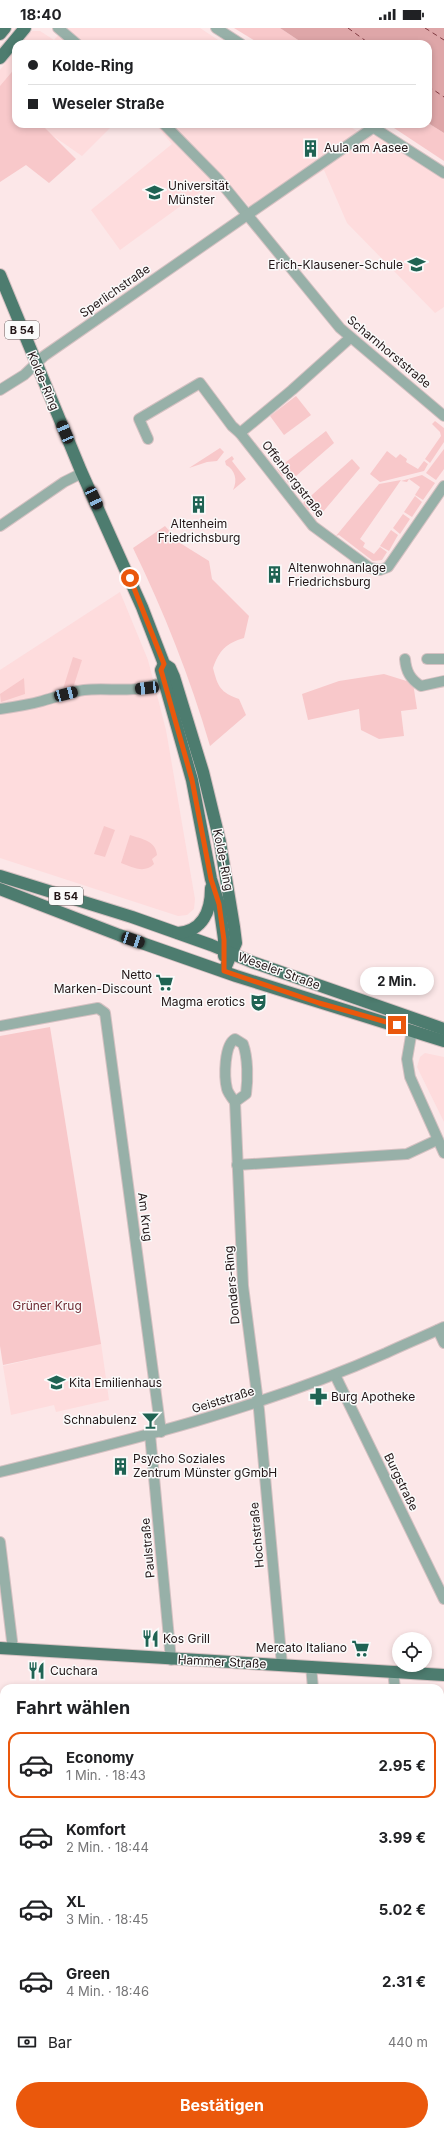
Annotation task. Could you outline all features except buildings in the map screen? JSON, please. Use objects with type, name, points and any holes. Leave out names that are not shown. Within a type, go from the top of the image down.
[{"type":"main road","points":[[0,34],[5,28]]},
{"type":"main road","points":[[15,40],[25,28]]},
{"type":"main road","points":[[0,58],[12,44]]},
{"type":"main road","name":"Kolde-Ring","points":[[0,275],[40,359],[82,473],[142,607],[164,664],[170,668],[174,677],[212,806],[236,943],[228,952]]},
{"type":"main road","name":"Kolde-Ring","points":[[164,664],[161,670],[192,780],[211,879],[219,904],[228,952],[224,971]]},
{"type":"main road","name":"Weseler Straße","points":[[0,876],[132,917],[444,1029]]},
{"type":"main road","name":"Kolde-Ring","points":[[177,933],[196,928],[205,918],[210,905],[211,879]]},
{"type":"main road","name":"Weseler Straße","points":[[0,889],[119,935],[224,971],[319,1003],[412,1030],[444,1041]]},
{"type":"main road","name":"Hammer Straße","points":[[0,1648],[171,1660],[311,1666],[392,1672]]},
{"type":"main road","name":"Hammer Straße","points":[[394,1672],[444,1675]]},
{"type":"street","points":[[58,28],[72,40]]},
{"type":"street","points":[[216,28],[235,40]]},
{"type":"street","name":"Scharnhorststraße","points":[[168,128],[218,179],[304,287],[350,338],[444,416]]},
{"type":"street","name":"Sperlichstraße","points":[[0,390],[24,375],[40,359],[248,216],[368,128]]},
{"type":"street","points":[[374,128],[444,173]]},
{"type":"street","points":[[240,433],[292,390],[350,338]]},
{"type":"street","name":"Offenbergstraße","points":[[148,439],[139,419],[200,383],[232,426],[240,433],[313,526],[370,568],[377,570],[388,566],[444,486]]},
{"type":"street","points":[[0,526],[64,482],[82,473]]},
{"type":"street","points":[[405,659],[407,672],[421,686],[444,681]]},
{"type":"street","points":[[427,659],[444,659]]},
{"type":"street","points":[[0,709],[36,703],[82,690],[108,689],[124,691],[147,688],[164,681]]},
{"type":"street","name":"Am Krug","points":[[0,1026],[98,1008],[103,1010],[106,1018],[160,1432]]},
{"type":"street","points":[[412,1030],[407,1059],[410,1077],[444,1153]]},
{"type":"street","name":"Donders-Ring","points":[[235,1102],[246,1094],[247,1086],[245,1051],[243,1044],[235,1039],[230,1042],[226,1050],[227,1089],[235,1102],[243,1286],[258,1403]]},
{"type":"street","points":[[237,1165],[407,1154],[437,1140]]},
{"type":"street","points":[[441,1328],[444,1343]]},
{"type":"street","name":"Geiststraße","points":[[0,1472],[160,1432],[258,1403],[335,1375],[441,1328]]},
{"type":"street","name":"Burgstraße","points":[[335,1375],[444,1599]]},
{"type":"street","name":"Hochstraße","points":[[258,1403],[282,1665]]},
{"type":"street","name":"Paulstraße","points":[[150,1434],[171,1660]]},
{"type":"street","points":[[0,1542],[13,1649]]},
{"type":"street","points":[[311,1666],[313,1684]]},
{"type":"street","points":[[394,1672],[395,1684]]},
{"type":"shaded area","points":[[65,28],[200,28],[218,40],[54,40]]},
{"type":"shaded area","points":[[280,28],[444,28],[444,133],[432,126],[432,40],[298,40]]},
{"type":"shaded area","points":[[32,31],[40,31],[54,40],[24,40]]},
{"type":"shaded area","points":[[12,54],[12,107],[0,99],[0,70]]},
{"type":"shaded area","points":[[42,128],[110,128],[82,156]]},
{"type":"shaded area","points":[[158,128],[352,128],[366,137],[377,135],[444,179],[444,307],[435,313],[347,223],[324,170],[257,215],[222,176],[120,250],[91,210],[172,144]]},
{"type":"shaded area","points":[[120,592],[148,660],[166,730],[195,899],[194,909],[187,915],[178,916],[0,858],[0,670]]},
{"type":"shaded area","points":[[425,1053],[444,1057],[444,1122],[417,1067],[420,1057]]},
{"type":"shaded area","name":"Kita Emilienhaus","points":[[101,1343],[109,1400],[56,1412],[54,1405],[11,1415],[3,1366]]},
{"type":"green space","points":[[234,28],[280,28],[298,40],[254,40]]},
{"type":"green space","points":[[12,72],[12,128],[45,128],[76,159],[49,183],[26,165],[0,182],[0,86]]},
{"type":"green space","points":[[432,126],[444,133],[444,161],[394,128],[432,128]]},
{"type":"green space","points":[[296,396],[311,415],[284,435],[270,416]]},
{"type":"green space","points":[[435,421],[444,428],[444,442],[430,463],[425,459],[441,436],[440,432],[432,424]]},
{"type":"green space","points":[[326,431],[334,443],[288,483],[284,474],[282,476],[277,469]]},
{"type":"green space","points":[[220,448],[224,452],[217,461],[207,462],[189,468]]},
{"type":"green space","points":[[444,449],[444,469],[436,480],[426,473]]},
{"type":"green space","points":[[387,451],[396,458],[400,454],[407,459],[406,462],[418,469],[424,461],[428,464],[424,471],[380,482],[370,474]]},
{"type":"green space","points":[[232,456],[234,459],[232,461],[246,479],[233,490],[235,486],[235,476],[232,470],[226,465],[225,461]]},
{"type":"green space","points":[[352,459],[360,468],[317,519],[311,509],[308,510],[303,503]]},
{"type":"green space","points":[[422,475],[435,483],[423,500],[415,495],[420,487],[409,479],[407,482],[401,481]]},
{"type":"green space","points":[[401,480],[360,539],[365,543],[363,547],[374,554],[380,547],[387,552],[382,560],[373,561],[339,535],[336,536],[379,484]]},
{"type":"green space","points":[[415,496],[422,502],[412,517],[404,512]]},
{"type":"green space","points":[[403,514],[410,519],[400,534],[393,528]]},
{"type":"green space","points":[[165,526],[180,543],[209,561],[212,579],[249,616],[244,638],[232,642],[224,648],[213,668],[218,684],[228,694],[239,699],[246,715],[210,746],[176,645],[133,548]]},
{"type":"green space","points":[[391,530],[398,535],[389,551],[380,546]]},
{"type":"green space","points":[[73,657],[82,660],[73,688],[63,689]]},
{"type":"green space","points":[[384,674],[413,683],[417,709],[401,711],[404,736],[379,739],[361,730],[359,709],[308,720],[302,694],[339,681]]},
{"type":"green space","points":[[24,678],[25,694],[1,702],[0,694]]},
{"type":"green space","points":[[104,826],[115,830],[105,857],[94,854]]},
{"type":"green space","points":[[130,835],[148,841],[156,850],[157,855],[152,859],[154,864],[150,867],[146,869],[138,869],[121,863]]},
{"type":"green space","name":"Grüner Krug","points":[[50,1027],[101,1344],[3,1365],[0,1346],[0,1036]]},
{"type":"ferry route","points":[[348,28],[364,40]]},
{"type":"ferry route","points":[[425,28],[444,40]]},
{"type":"ferry route","points":[[432,89],[444,97]]},
{"type":"place","name":"Aula am Aasee","points":[[311,148]]},
{"type":"place","name":"Universität Münster","points":[[155,193]]},
{"type":"place","name":"Erich-Klausener-Schule","points":[[416,265]]},
{"type":"place","name":"Altenheim Friedrichsburg","points":[[199,505]]},
{"type":"place","name":"Altenwohnanlage Friedrichsburg","points":[[275,575]]},
{"type":"place","name":"Netto Marken-Discount","points":[[165,982]]},
{"type":"place","name":"Magma erotics","points":[[258,1002]]},
{"type":"place","name":"Kita Emilienhaus","points":[[56,1383]]},
{"type":"place","name":"Burg Apotheke","points":[[318,1397]]},
{"type":"place","name":"Schnabulenz","points":[[150,1420]]},
{"type":"place","name":"Psycho Soziales Zentrum Münster gGmbH","points":[[120,1466]]},
{"type":"place","name":"Kos Grill","points":[[150,1639]]},
{"type":"place","name":"Mercato Italiano","points":[[360,1648]]},
{"type":"place","name":"Cuchara","points":[[37,1671]]},
{"type":"route","points":[[130,578],[164,664],[161,670],[192,780],[211,879],[219,904],[225,951],[224,971],[241,978],[319,1003],[397,1025]]}]
